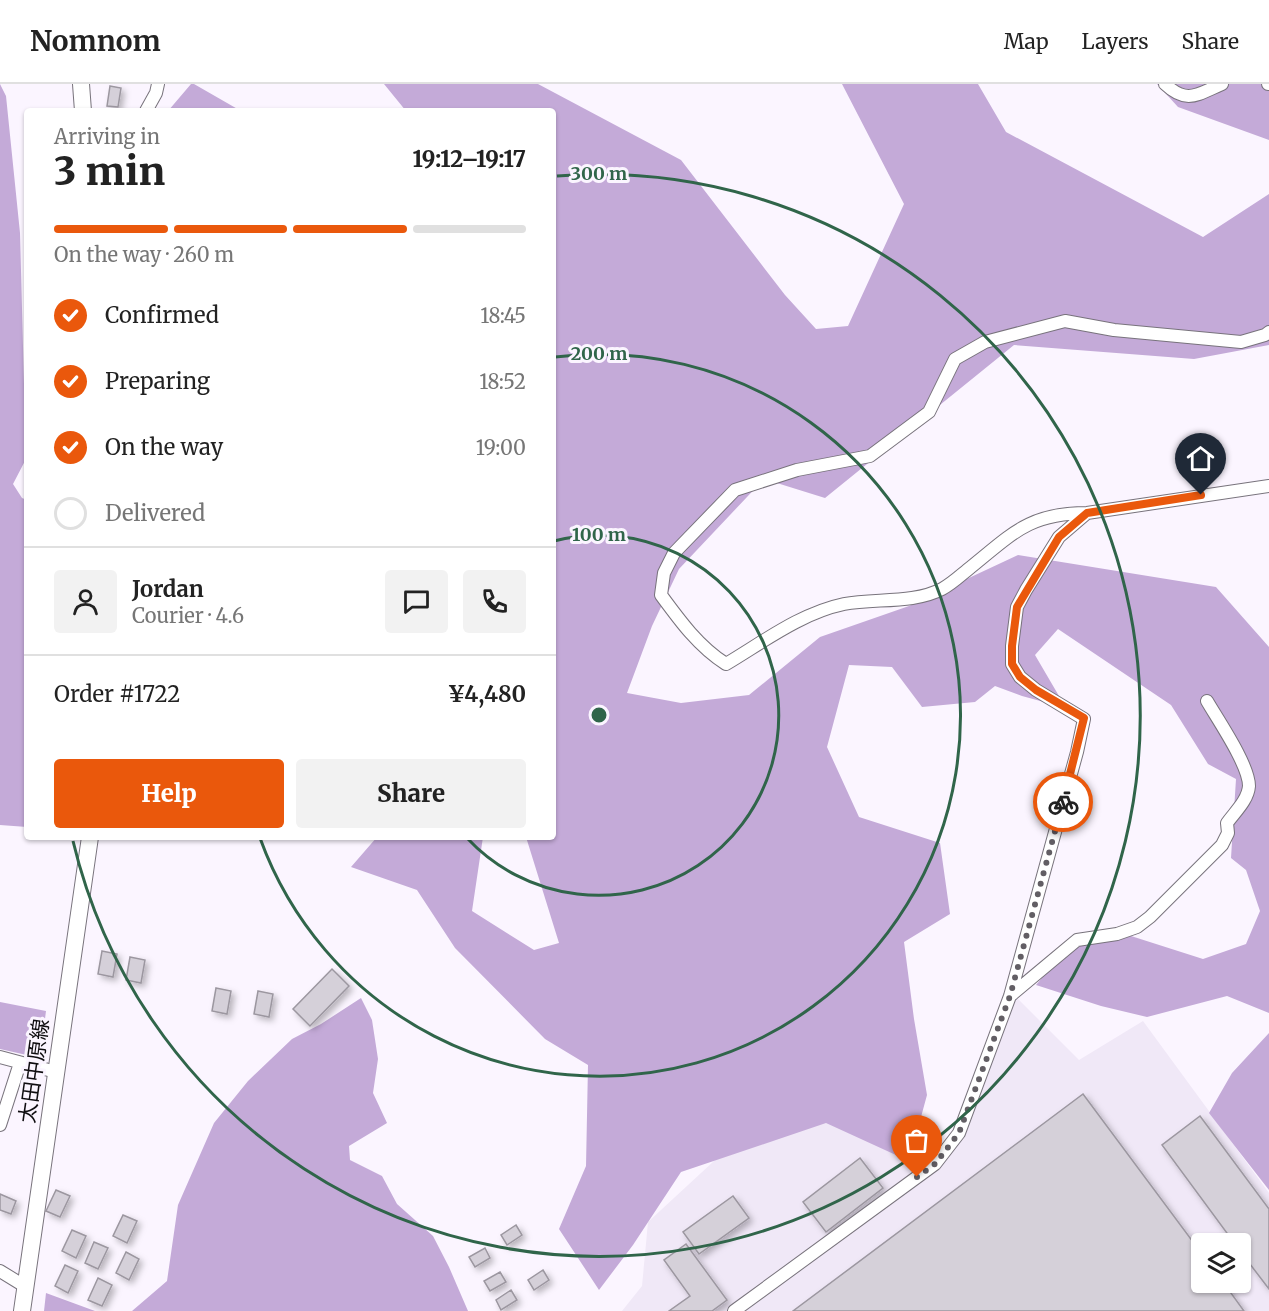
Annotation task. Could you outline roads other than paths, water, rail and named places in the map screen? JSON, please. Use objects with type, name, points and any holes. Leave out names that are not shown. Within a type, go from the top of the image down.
[{"type":"main road","points":[[81,84],[83,108]]},
{"type":"main road","name":"太田中原線","points":[[22,1311],[90,840]]},
{"type":"street","points":[[148,108],[158,84]]},
{"type":"street","points":[[1165,84],[1179,95],[1189,98],[1222,84]]},
{"type":"street","points":[[1269,332],[1241,342],[1114,330],[1065,321],[985,342],[955,359],[929,411],[870,456],[797,470],[735,490],[674,553],[664,573],[661,595],[679,621],[711,654],[726,664],[789,627],[828,609],[845,604],[926,596],[943,588],[1018,528],[1047,517],[1269,486]]},
{"type":"street","points":[[734,1311],[935,1164],[959,1133],[1010,996],[1077,752],[1084,718],[1036,690],[1020,677],[1012,664],[1017,607],[1059,537],[1087,513]]},
{"type":"street","points":[[1010,996],[1077,940],[1117,934],[1137,927],[1222,845],[1228,834],[1227,823],[1245,798],[1249,785],[1239,756],[1207,701]]},
{"type":"street","points":[[0,1057],[56,1072]]},
{"type":"street","points":[[0,1125],[20,1063]]},
{"type":"street","points":[[0,1271],[26,1287]]}]
